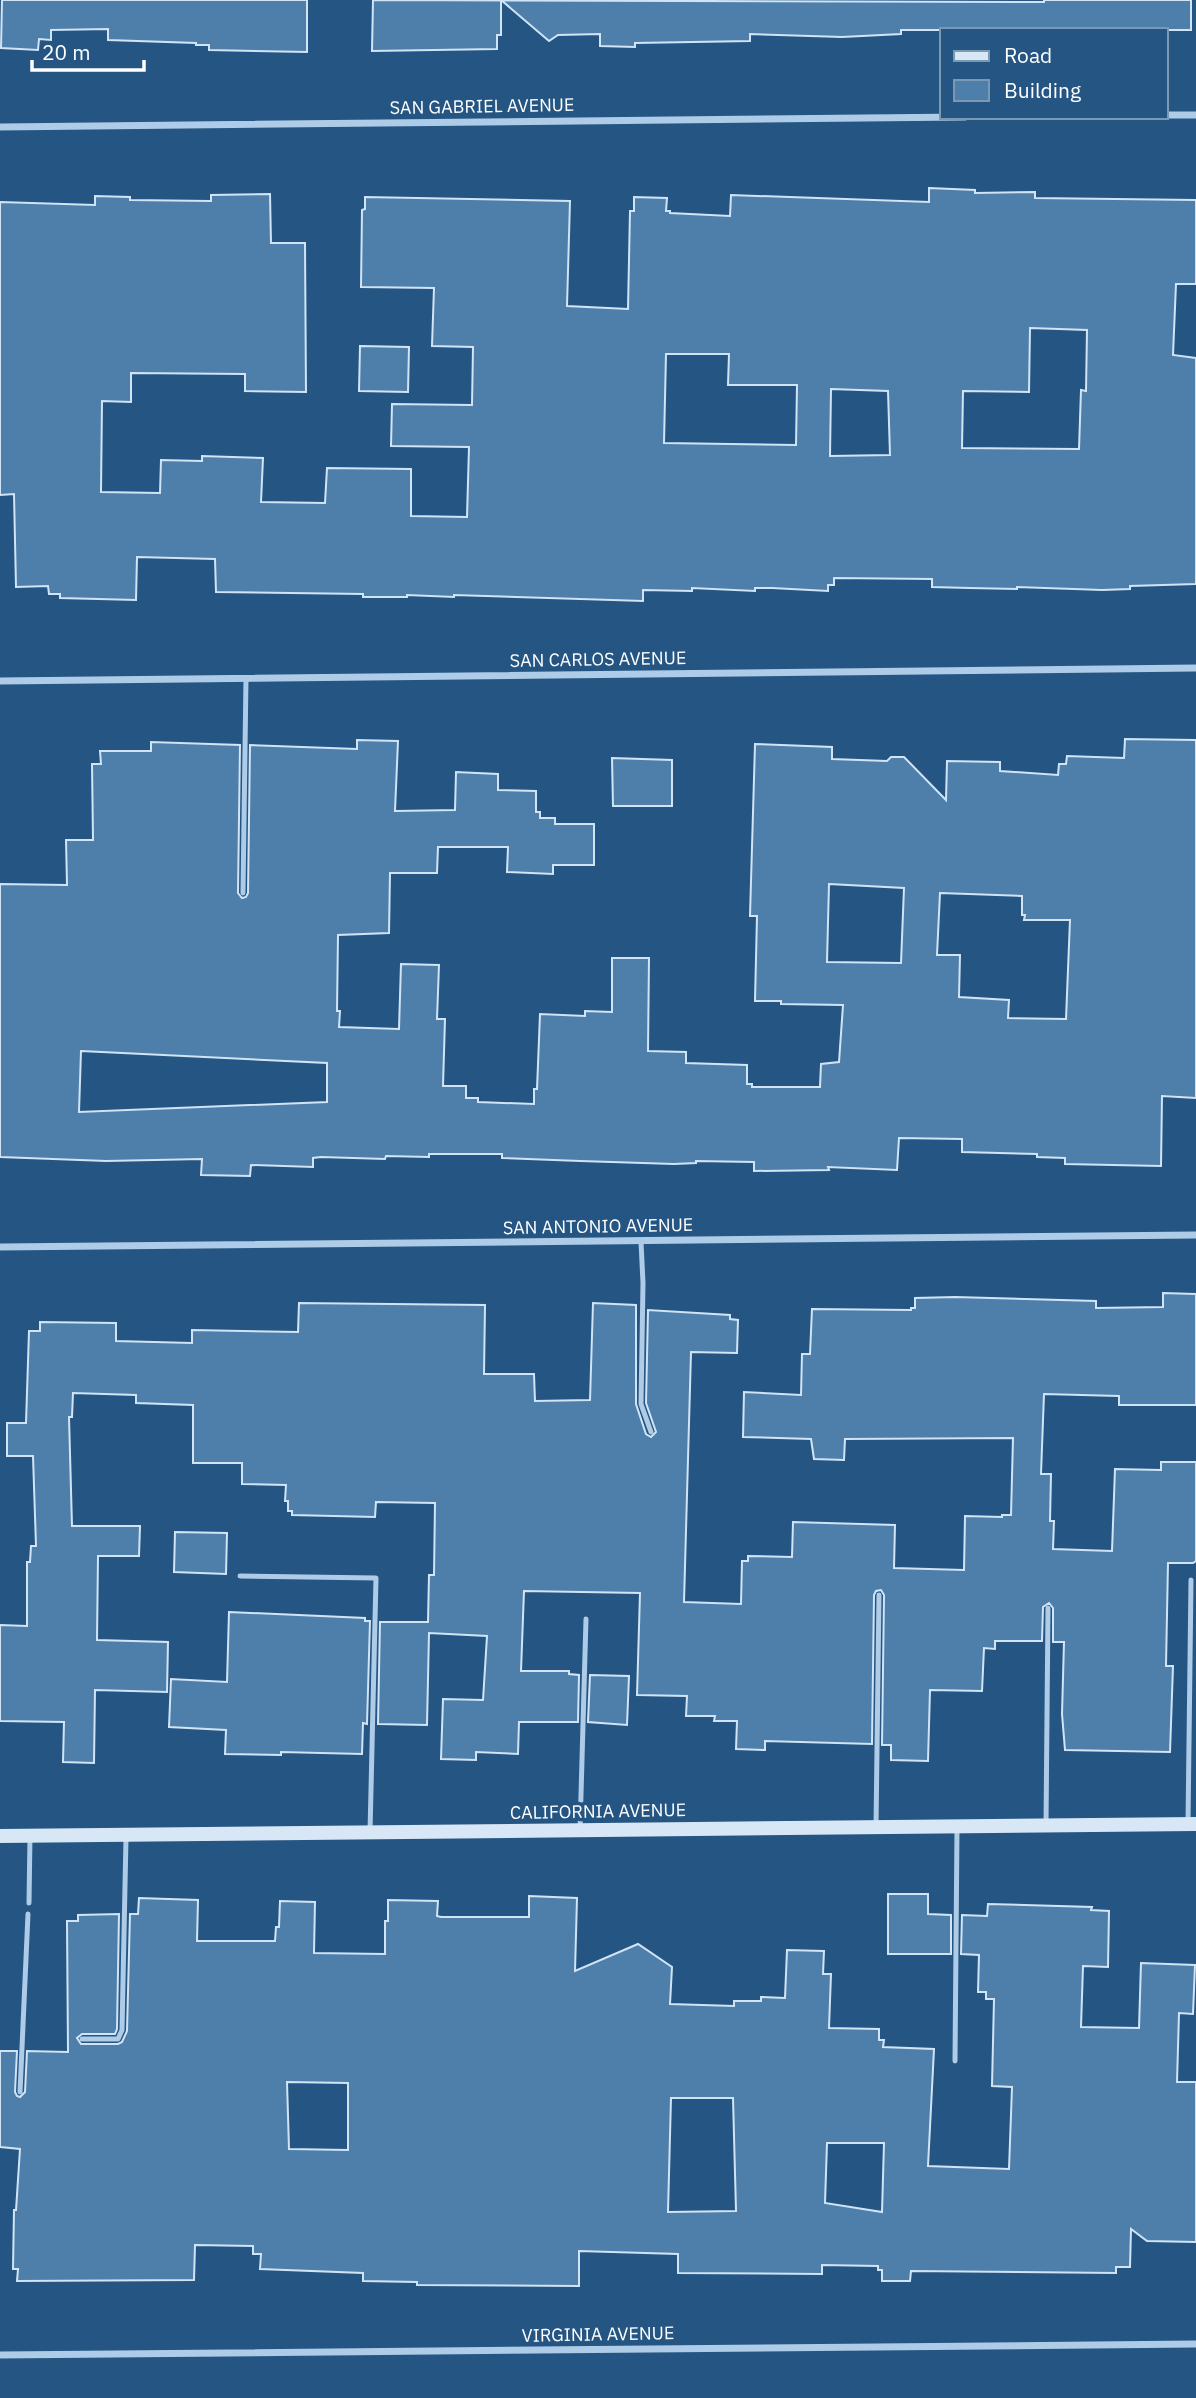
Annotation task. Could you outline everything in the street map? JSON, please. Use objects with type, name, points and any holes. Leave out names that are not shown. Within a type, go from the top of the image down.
[{"type":"main road","name":"CALIFORNIA AVENUE","points":[[0,1836],[1192,1824]]},
{"type":"street","points":[[1168,115],[1196,115]]},
{"type":"street","name":"SAN GABRIEL AVENUE","points":[[0,127],[940,117]]},
{"type":"street","name":"SAN CARLOS AVENUE","points":[[0,681],[1196,668]]},
{"type":"street","name":"SAN ANTONIO AVENUE","points":[[0,1247],[1196,1235]]},
{"type":"street","name":"VIRGINIA AVENUE","points":[[0,2356],[1196,2344]]},
{"type":"lane","points":[[243,893],[246,678]]},
{"type":"lane","points":[[642,1242],[641,1404],[652,1432]]},
{"type":"lane","points":[[240,1576],[376,1578],[370,1832]]},
{"type":"lane","points":[[1191,1580],[1192,1824]]},
{"type":"lane","points":[[876,1827],[880,1595]]},
{"type":"lane","points":[[1045,1825],[1048,1608]]},
{"type":"lane","points":[[580,1830],[586,1619]]},
{"type":"lane","points":[[955,2061],[957,1826]]},
{"type":"lane","points":[[82,2039],[118,2039],[122,2030],[126,1835]]},
{"type":"lane","points":[[29,1903],[30,1836]]},
{"type":"lane","points":[[20,2092],[28,1914]]},
{"type":"building","points":[[2,0],[307,0],[307,52],[209,50],[209,45],[196,43],[108,40],[108,29],[51,30],[51,40],[39,39],[38,50],[1,48]]},
{"type":"building","points":[[373,0],[501,0],[501,35],[497,35],[497,49],[372,51]]},
{"type":"building","points":[[501,0],[1191,0],[1191,30],[940,28],[901,30],[901,34],[842,37],[750,34],[750,41],[635,43],[635,47],[600,46],[600,34],[558,35],[549,41]]},
{"type":"building","points":[[929,188],[975,190],[975,193],[1035,192],[1035,198],[1196,200],[1196,284],[1176,284],[1173,355],[1196,358],[1196,584],[1130,586],[1130,589],[1102,590],[1017,589],[932,587],[932,579],[834,578],[834,585],[828,585],[828,591],[772,588],[755,588],[755,591],[692,588],[692,591],[643,590],[643,601],[454,595],[363,597],[363,594],[216,592],[215,559],[137,557],[136,600],[60,598],[60,594],[49,594],[48,586],[16,587],[14,494],[0,495],[0,202],[95,205],[95,196],[130,197],[130,200],[211,201],[211,195],[270,194],[271,243],[305,243],[306,392],[245,391],[245,374],[131,373],[131,402],[102,401],[101,492],[160,493],[161,460],[202,461],[202,456],[263,458],[261,502],[325,503],[327,468],[411,469],[411,516],[467,517],[469,447],[391,446],[392,404],[472,405],[473,347],[432,346],[434,288],[361,287],[362,210],[365,209],[365,197],[570,201],[567,306],[628,309],[630,211],[634,211],[634,197],[667,198],[666,211],[670,213],[730,216],[731,195],[929,202]],"holes":[[[1030,328],[1087,330],[1086,391],[1081,390],[1079,449],[962,448],[963,391],[1029,392]],[[666,354],[729,354],[728,385],[797,385],[796,445],[664,443]],[[831,389],[888,391],[890,455],[830,456]]]},
{"type":"building","points":[[360,346],[409,347],[408,392],[359,391]]},
{"type":"building","points":[[1125,739],[1196,740],[1196,1098],[1162,1096],[1161,1166],[1065,1164],[1065,1158],[1037,1157],[1037,1154],[962,1152],[962,1139],[899,1138],[897,1170],[828,1167],[829,1170],[754,1171],[754,1162],[696,1161],[674,1164],[502,1158],[502,1154],[429,1154],[429,1157],[386,1156],[385,1159],[321,1157],[313,1158],[313,1167],[251,1165],[250,1176],[201,1175],[202,1159],[106,1161],[0,1157],[0,884],[67,885],[66,840],[93,840],[92,764],[101,764],[100,751],[151,751],[151,742],[240,745],[238,893],[242,898],[248,893],[250,745],[357,749],[357,740],[398,741],[395,811],[455,810],[456,772],[498,774],[498,790],[536,791],[536,812],[540,812],[540,818],[555,818],[555,824],[594,824],[594,865],[553,865],[553,874],[507,872],[508,847],[438,847],[437,873],[390,873],[389,933],[338,935],[339,1027],[399,1029],[401,964],[439,965],[437,1019],[445,1019],[443,1086],[466,1086],[466,1098],[478,1098],[478,1102],[534,1104],[540,1014],[585,1016],[585,1011],[612,1012],[612,958],[649,958],[648,1051],[686,1052],[686,1063],[747,1065],[747,1084],[752,1084],[752,1087],[820,1087],[821,1064],[839,1062],[843,1005],[755,1001],[757,916],[750,916],[755,744],[832,747],[832,759],[887,761],[891,757],[904,757],[946,800],[947,761],[1000,762],[1000,771],[1058,775],[1059,764],[1066,764],[1067,756],[1124,758]],"holes":[[[829,884],[904,888],[901,963],[827,962]],[[940,893],[1022,896],[1024,920],[1070,920],[1066,1019],[1008,1018],[1009,1000],[959,997],[960,955],[937,955]],[[81,1051],[327,1063],[327,1102],[79,1112]]]},
{"type":"building","points":[[612,758],[672,760],[672,806],[613,806]]},
{"type":"building","points":[[1163,1293],[1196,1294],[1196,1405],[1119,1405],[1119,1396],[1044,1394],[1041,1474],[1051,1474],[1050,1521],[1054,1521],[1053,1549],[1112,1551],[1115,1469],[1161,1470],[1161,1462],[1196,1462],[1196,1561],[1168,1563],[1166,1666],[1173,1666],[1170,1752],[1065,1750],[1062,1714],[1064,1642],[1053,1642],[1053,1608],[1049,1603],[1043,1607],[1042,1641],[995,1641],[995,1649],[984,1648],[982,1691],[930,1690],[928,1761],[891,1760],[891,1745],[882,1745],[884,1595],[881,1590],[874,1595],[872,1744],[765,1741],[765,1750],[736,1749],[737,1721],[714,1721],[715,1716],[686,1716],[687,1696],[637,1695],[640,1593],[524,1591],[521,1671],[569,1671],[569,1674],[579,1675],[578,1722],[519,1722],[518,1754],[476,1752],[476,1760],[441,1759],[443,1699],[483,1700],[487,1636],[429,1633],[427,1725],[378,1724],[380,1622],[428,1622],[429,1575],[434,1575],[435,1503],[376,1502],[375,1517],[292,1515],[292,1511],[288,1511],[288,1501],[285,1501],[286,1485],[242,1484],[242,1463],[193,1463],[193,1405],[136,1403],[136,1395],[73,1393],[72,1417],[69,1417],[72,1526],[140,1526],[139,1556],[98,1556],[97,1640],[168,1642],[167,1692],[95,1690],[94,1763],[63,1762],[64,1722],[0,1721],[0,1625],[27,1626],[27,1562],[30,1562],[31,1546],[36,1546],[33,1456],[7,1456],[7,1423],[26,1423],[29,1331],[40,1331],[40,1322],[116,1323],[116,1341],[192,1343],[192,1330],[298,1332],[299,1303],[485,1305],[484,1374],[534,1374],[535,1401],[590,1400],[593,1303],[636,1305],[636,1404],[646,1434],[651,1437],[656,1432],[646,1403],[648,1310],[730,1315],[730,1319],[738,1320],[737,1353],[691,1352],[684,1602],[741,1604],[742,1561],[748,1561],[748,1556],[792,1557],[793,1522],[895,1525],[894,1568],[964,1570],[965,1516],[1011,1515],[1013,1438],[845,1439],[844,1460],[814,1459],[811,1439],[743,1437],[744,1392],[801,1395],[802,1354],[810,1354],[812,1309],[911,1310],[915,1308],[915,1298],[955,1297],[1096,1301],[1096,1308],[1163,1307]]},
{"type":"building","points":[[175,1532],[227,1533],[226,1574],[174,1572]]},
{"type":"building","points":[[229,1612],[365,1618],[365,1621],[370,1621],[367,1724],[363,1723],[362,1754],[225,1754],[226,1730],[169,1727],[171,1679],[227,1682]]},
{"type":"building","points":[[590,1675],[629,1676],[627,1725],[588,1722]]},
{"type":"building","points":[[888,1894],[928,1894],[928,1914],[951,1915],[951,1954],[888,1954]]},
{"type":"building","points":[[529,1896],[577,1898],[575,1971],[638,1944],[672,1967],[670,2004],[734,2006],[734,2001],[761,2001],[761,1997],[785,1998],[787,1950],[824,1951],[823,1974],[831,1974],[829,2028],[879,2029],[879,2040],[884,2040],[883,2047],[934,2049],[928,2166],[1009,2169],[1012,2087],[992,2086],[994,1999],[986,1999],[986,1992],[978,1992],[979,1955],[961,1954],[962,1915],[987,1916],[988,1904],[1092,1907],[1091,1910],[1109,1911],[1108,1967],[1083,1966],[1081,2027],[1139,2028],[1141,1963],[1195,1965],[1193,2014],[1179,2013],[1177,2082],[1196,2082],[1196,2242],[1147,2241],[1131,2229],[1130,2267],[1116,2267],[1116,2273],[911,2271],[910,2281],[882,2281],[882,2270],[878,2270],[878,2266],[822,2265],[822,2274],[678,2273],[678,2254],[579,2251],[579,2286],[417,2285],[417,2282],[363,2281],[363,2273],[260,2269],[261,2254],[253,2254],[253,2246],[195,2245],[194,2280],[17,2281],[18,2269],[13,2269],[14,2210],[20,2149],[0,2147],[0,2051],[17,2051],[15,2092],[20,2097],[25,2092],[27,2051],[68,2052],[67,1921],[78,1921],[78,1915],[119,1914],[117,2029],[115,2034],[82,2034],[77,2038],[81,2044],[118,2044],[122,2042],[127,2031],[130,1914],[138,1914],[139,1898],[198,1900],[197,1941],[275,1941],[276,1927],[279,1927],[280,1901],[315,1902],[314,1953],[385,1954],[388,1900],[438,1901],[437,1916],[441,1917],[529,1917]],"holes":[[[287,2082],[348,2083],[348,2150],[289,2149]],[[671,2098],[733,2098],[736,2211],[668,2212]],[[827,2143],[884,2143],[882,2212],[825,2203]]]}]
